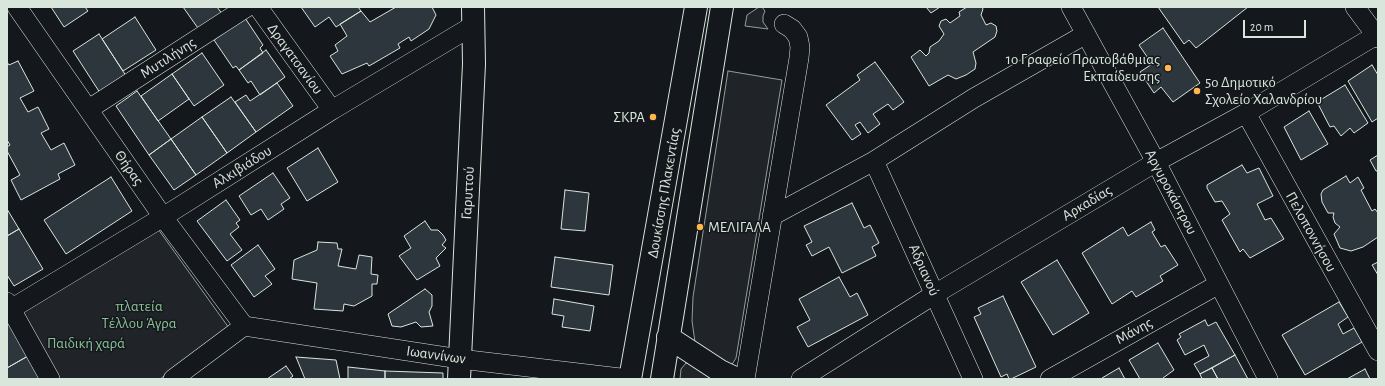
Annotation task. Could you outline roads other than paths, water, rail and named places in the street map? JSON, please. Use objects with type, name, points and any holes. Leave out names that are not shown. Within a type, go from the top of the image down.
[{"type":"main road","name":"Δουκίσσης Πλακεντίας","points":[[630,379],[696,7]]},
{"type":"main road","name":"Δουκίσσης Πλακεντίας","points":[[662,379],[724,9]]},
{"type":"main road","name":"Γαρυττού","points":[[460,369],[474,64],[473,16]]},
{"type":"main road","points":[[668,337],[720,371],[737,379]]},
{"type":"street","name":"Θήρας","points":[[17,7],[163,217],[244,326]]},
{"type":"street","name":"Μυτιλήνης","points":[[89,109],[247,7]]},
{"type":"street","name":"Δραγατσανίου","points":[[258,7],[332,110]]},
{"type":"street","name":"Αργυροκάστρου","points":[[1071,7],[1156,162],[1268,379]]},
{"type":"street","points":[[1356,7],[1377,36]]},
{"type":"street","name":"Αλκιβιάδου","points":[[9,306],[163,217],[332,110],[473,16]]},
{"type":"street","points":[[744,379],[799,58],[800,47],[798,37],[792,29],[784,24]]},
{"type":"street","points":[[772,216],[874,161],[974,98],[1086,34]]},
{"type":"street","name":"Αρκαδίας","points":[[801,379],[935,294],[1156,162],[1377,36]]},
{"type":"street","name":"Πελοποννήσου","points":[[1246,112],[1378,351]]},
{"type":"street","name":"Αδριανού","points":[[874,161],[973,379]]},
{"type":"street","name":"Μάνης","points":[[1050,379],[1219,284]]},
{"type":"street","points":[[9,306],[50,379]]},
{"type":"street","name":"Ιωαννίνων","points":[[244,326],[460,369],[630,379]]},
{"type":"street","points":[[173,379],[244,326]]},
{"type":"place","name":"1ο Γραφείο Πρωτοβάθμιας Εκπαίδευσης","points":[[1168,68]]},
{"type":"place","name":"5ο Δημοτικό Σχολείο Χαλανδρίου","points":[[1197,91]]},
{"type":"place","name":"ΣΚΡΑ","points":[[653,117]]},
{"type":"place","name":"ΜΕΛΙΓΑΛΑ","points":[[700,227]]},
{"type":"park label","name":"πλατεία Τέλλου Άγρα","points":[[139,314]]},
{"type":"park label","name":"Παιδική χαρά","points":[[86,343]]}]
